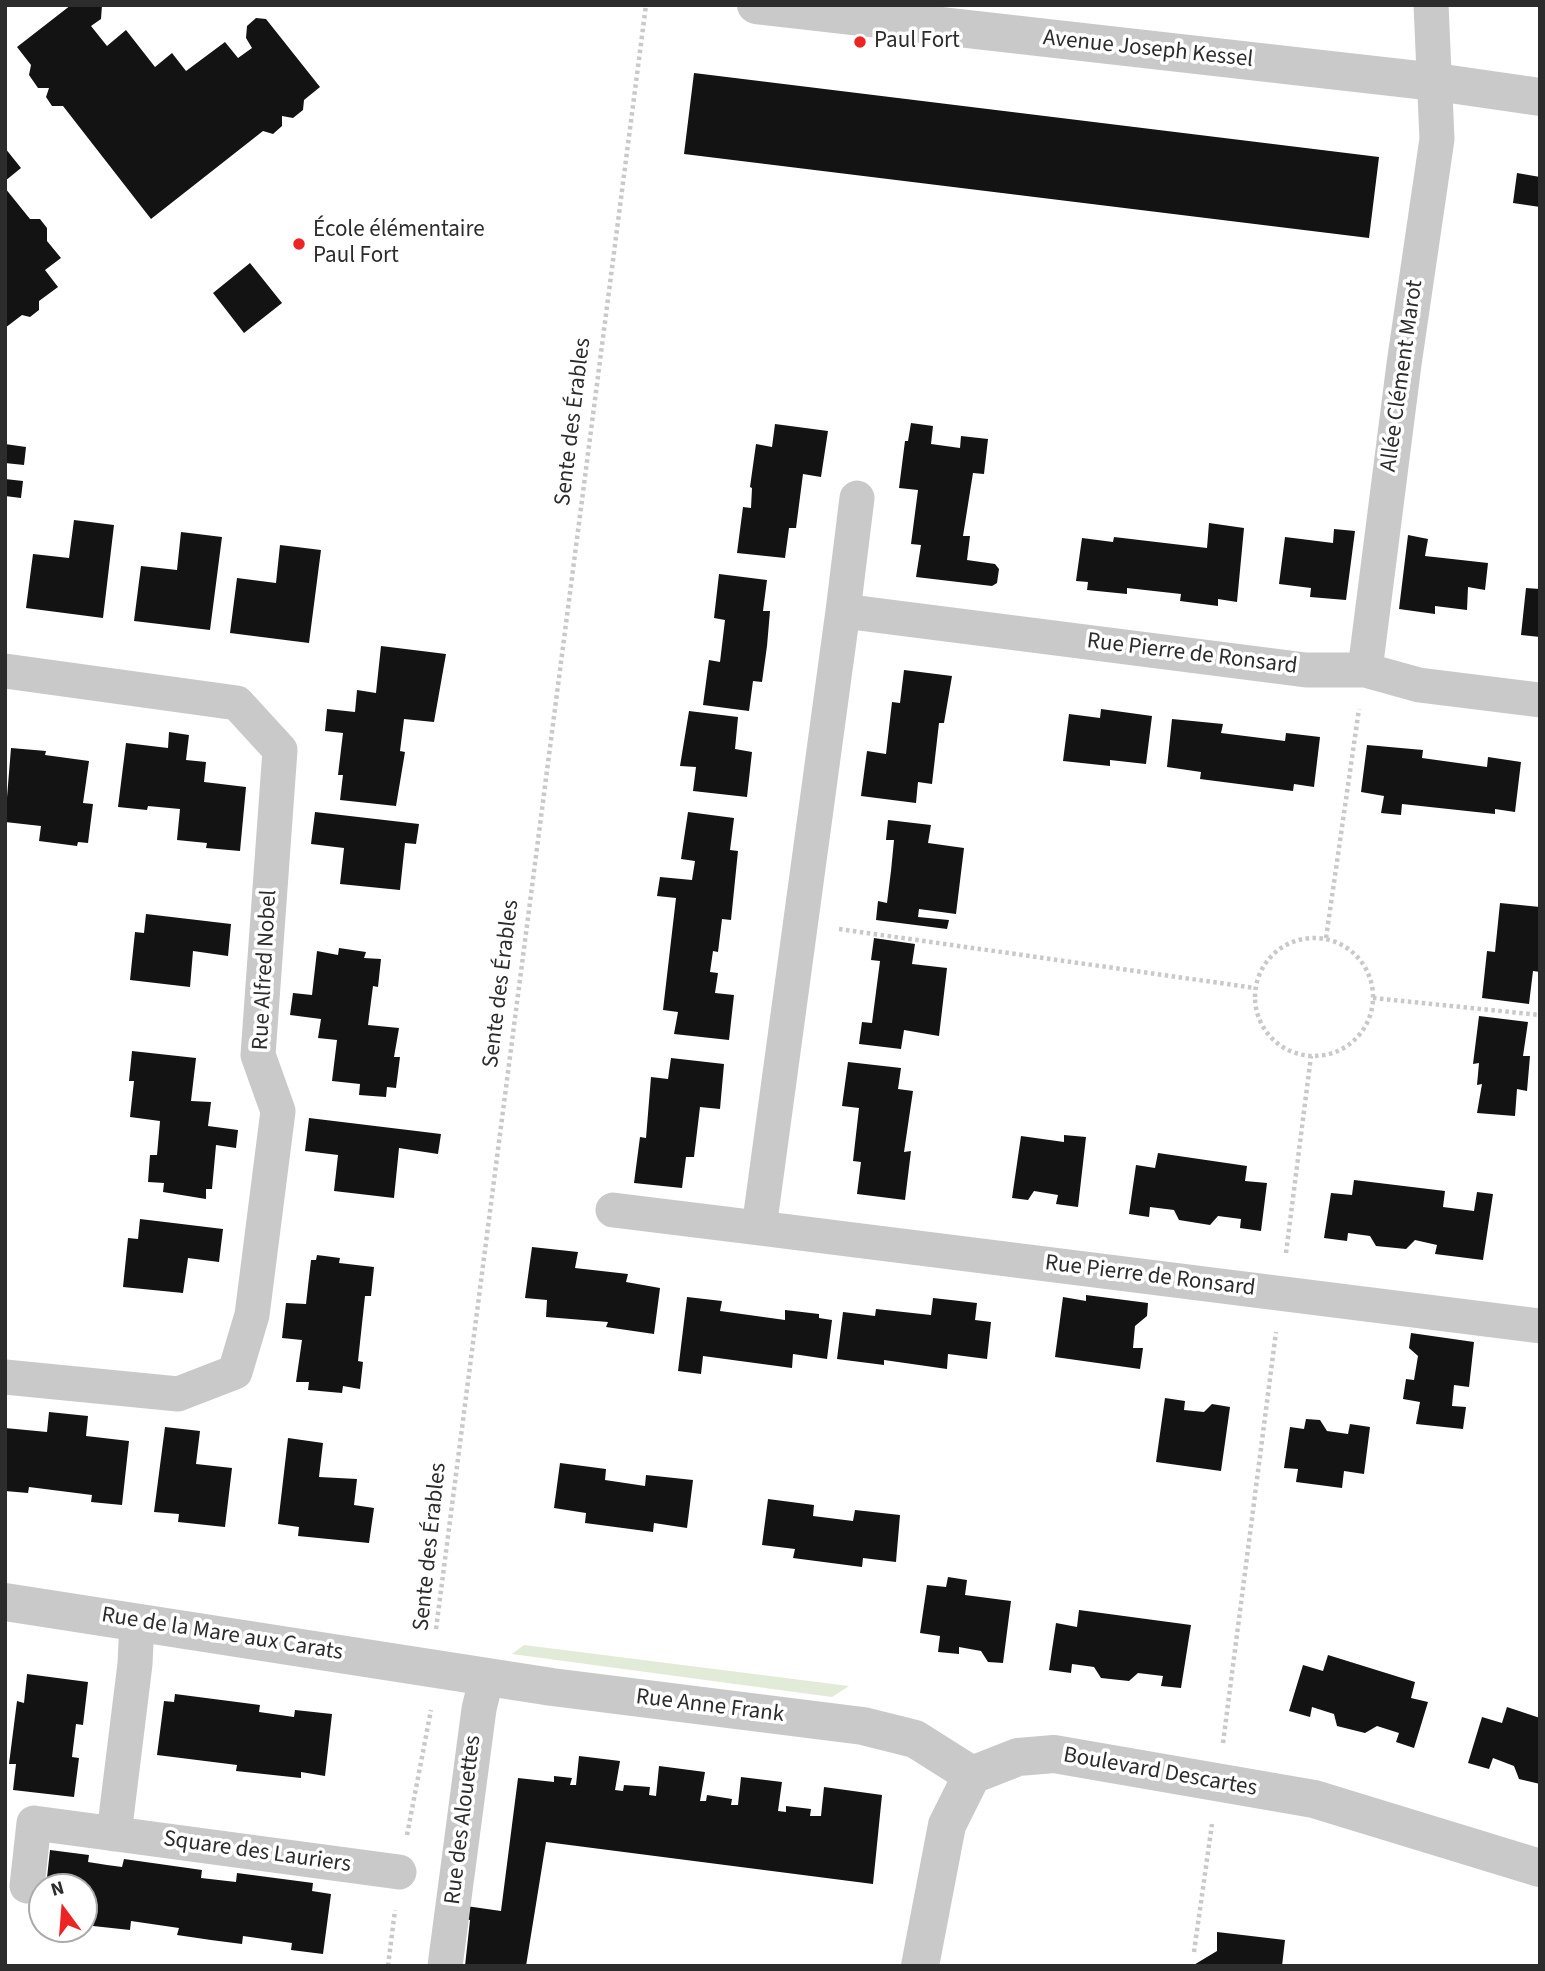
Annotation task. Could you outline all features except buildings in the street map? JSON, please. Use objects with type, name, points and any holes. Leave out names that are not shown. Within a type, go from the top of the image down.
[{"type":"street","name":"Avenue Joseph Kessel","points":[[756,5],[1436,82],[1540,97]]},
{"type":"street","name":"Allée Clément Marot","points":[[1365,670],[1404,364],[1437,139],[1431,5]]},
{"type":"street","points":[[759,1228],[857,498]]},
{"type":"street","name":"Rue Pierre de Ronsard","points":[[843,611],[1306,670],[1365,670],[1419,685],[1540,700]]},
{"type":"street","name":"Rue Alfred Nobel","points":[[5,671],[237,703],[280,750],[258,1055],[278,1111],[252,1315],[235,1372],[178,1394],[5,1377]]},
{"type":"street","name":"Rue Pierre de Ronsard","points":[[613,1210],[1540,1326]]},
{"type":"street","name":"Rue de la Mare aux Carats","points":[[5,1602],[439,1668]]},
{"type":"street","points":[[114,1833],[135,1664],[137,1622]]},
{"type":"street","name":"Rue Anne Frank","points":[[439,1668],[863,1726],[915,1740],[972,1775]]},
{"type":"street","name":"Rue des Alouettes","points":[[445,1966],[478,1709],[487,1676]]},
{"type":"street","name":"Boulevard Descartes","points":[[972,1775],[1018,1757],[1054,1755],[1314,1799],[1540,1868]]},
{"type":"street","points":[[920,1966],[947,1825],[972,1775]]},
{"type":"street","name":"Square des Lauriers","points":[[27,1886],[34,1823],[399,1872]]},
{"type":"path","name":"Sente des Érables","points":[[388,1966],[399,1872],[439,1668],[436,1633],[646,5]]},
{"type":"path","points":[[1326,938],[1365,670]]},
{"type":"path","points":[[799,924],[1255,988]]},
{"type":"path","points":[[1302,938],[1326,938],[1345,946],[1360,960],[1370,978],[1373,998],[1368,1021],[1354,1040],[1334,1053],[1311,1056],[1287,1050],[1268,1035],[1256,1013],[1255,988],[1263,966],[1279,948],[1302,938]]},
{"type":"path","points":[[1373,998],[1540,1015]]},
{"type":"path","points":[[1217,1783],[1311,1056]]},
{"type":"path","points":[[1194,1952],[1207,1861]]},
{"type":"green space","points":[[524,1645],[849,1686],[832,1697],[512,1654]]},
{"type":"place","name":"Paul Fort","points":[[860,42]]},
{"type":"place","name":"École élémentaire Paul Fort","points":[[299,244]]}]
